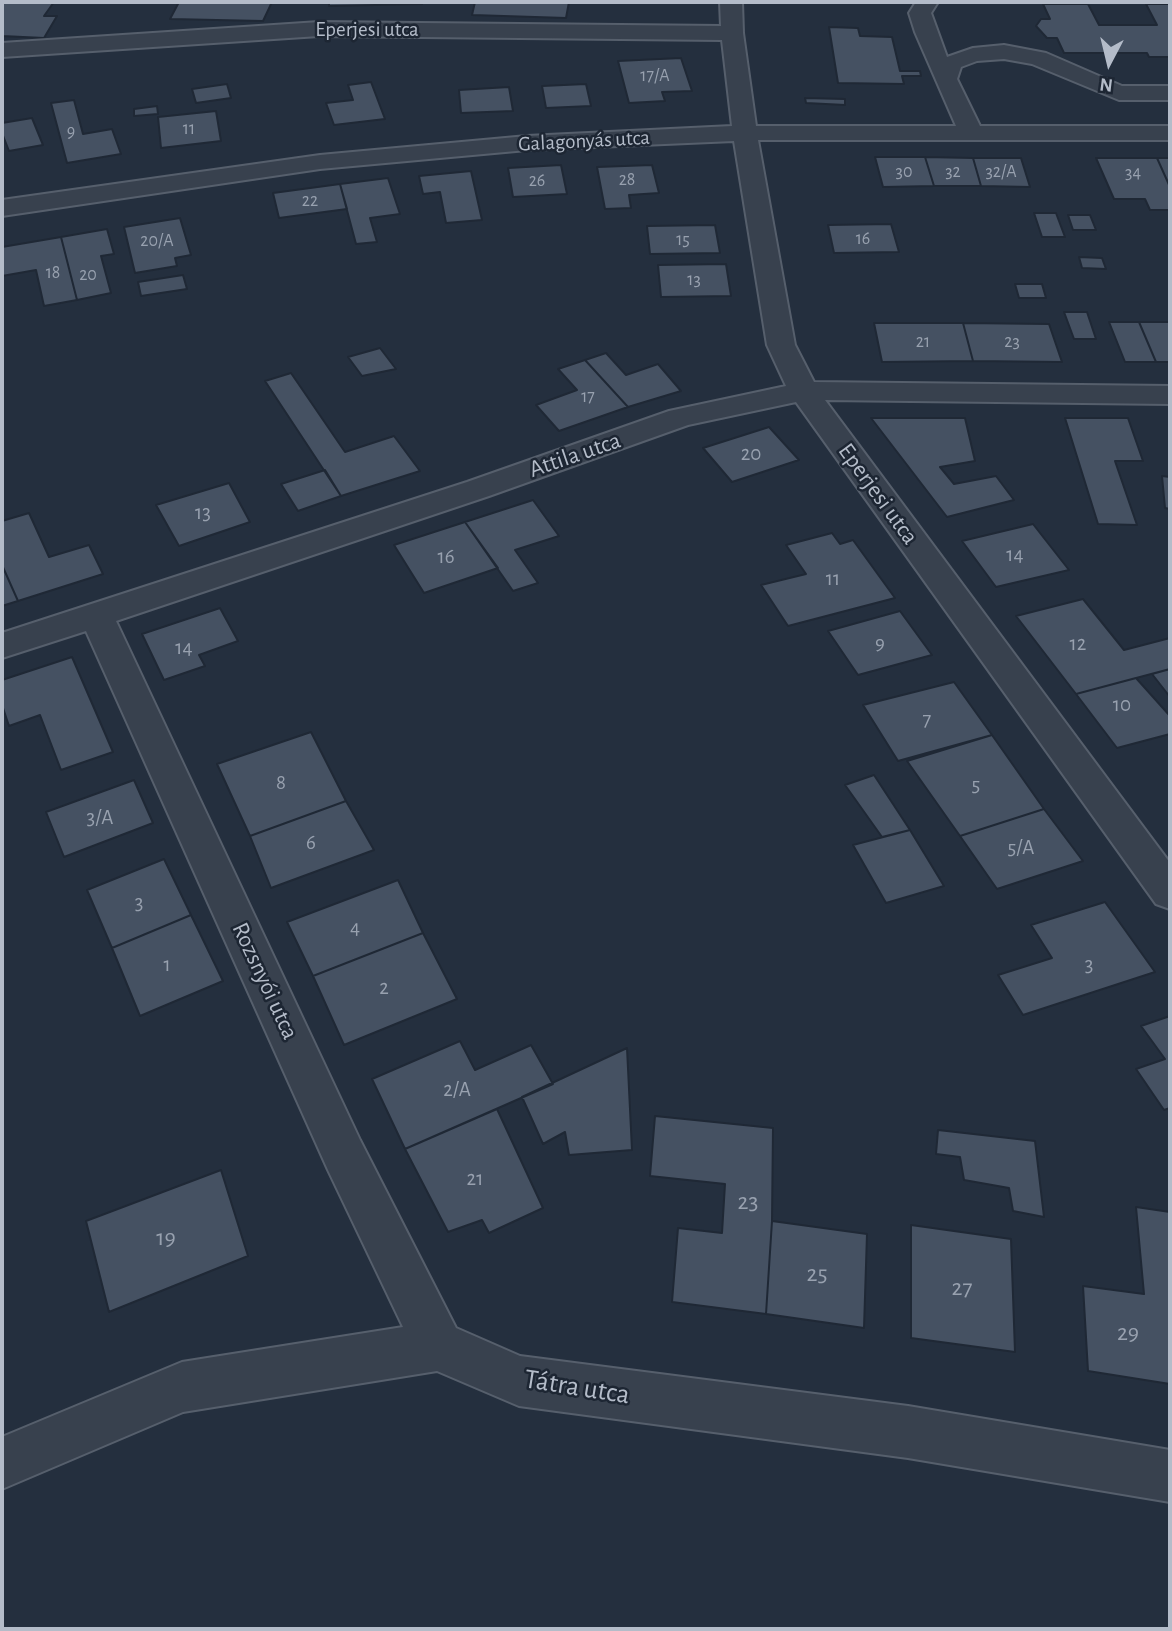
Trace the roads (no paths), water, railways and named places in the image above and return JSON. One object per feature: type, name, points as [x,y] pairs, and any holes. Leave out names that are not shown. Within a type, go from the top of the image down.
[{"type":"street","name":"Eperjesi utca","points":[[731,2],[732,33],[745,133],[781,345],[803,391],[1170,893]]},
{"type":"street","points":[[927,2],[920,13],[944,79],[972,133]]},
{"type":"street","name":"Eperjesi utca","points":[[2,50],[319,29],[657,22],[732,33]]},
{"type":"street","points":[[944,79],[951,63],[973,55],[1004,52],[1038,58],[1119,93],[1170,93]]},
{"type":"street","name":"Galagonyás utca","points":[[2,208],[320,162],[527,144],[745,133],[1170,133]]},
{"type":"street","name":"Attila utca","points":[[2,646],[478,489],[680,418],[803,391],[1170,395]]},
{"type":"street","name":"Rozsnyói utca","points":[[96,615],[344,1155],[438,1346]]},
{"type":"street","points":[[2,1462],[182,1387],[438,1346]]},
{"type":"street","name":"Tátra utca","points":[[438,1346],[519,1381],[908,1432],[1170,1476]]}]
